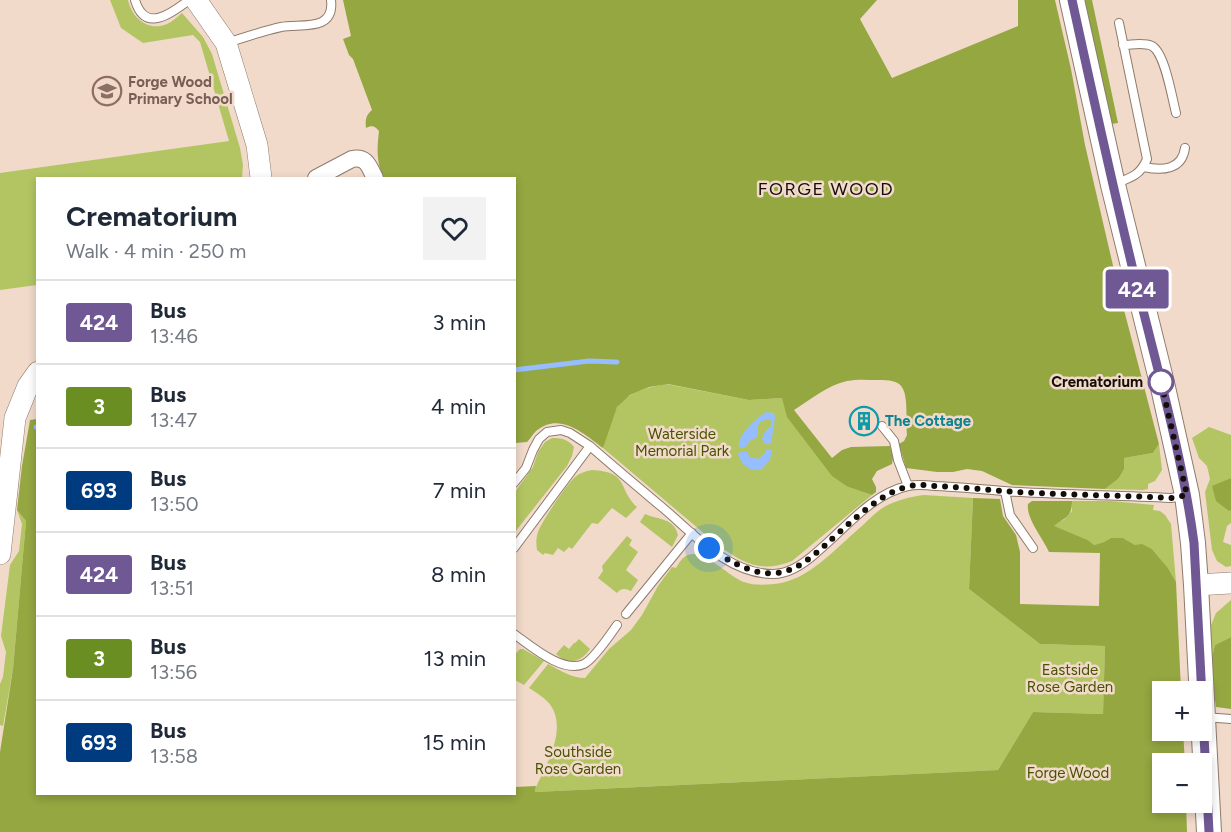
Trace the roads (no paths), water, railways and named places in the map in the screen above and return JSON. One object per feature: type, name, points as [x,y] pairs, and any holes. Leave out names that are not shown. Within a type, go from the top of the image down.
[{"type":"main road","points":[[1071,0],[1187,495],[1194,543],[1201,681]]},
{"type":"main road","points":[[1204,741],[1209,832]]},
{"type":"street","points":[[196,0],[226,43],[257,145],[261,177]]},
{"type":"street","points":[[318,177],[352,159],[359,158],[364,159],[374,177]]},
{"type":"street","points":[[0,554],[15,418],[28,386],[36,375]]},
{"type":"street","points":[[1196,585],[1231,583]]},
{"type":"lane","points":[[135,0],[138,9],[143,14],[155,18],[168,15],[189,0]]},
{"type":"lane","points":[[226,43],[285,26],[317,24],[331,11],[331,0]]},
{"type":"lane","points":[[1113,185],[1138,175],[1147,159],[1119,23]]},
{"type":"lane","points":[[1123,45],[1141,44],[1152,46],[1157,51],[1163,62],[1176,113]]},
{"type":"lane","points":[[1144,167],[1171,168],[1178,164],[1184,155],[1185,148]]},
{"type":"lane","points":[[882,426],[894,441],[898,460],[908,486]]},
{"type":"lane","points":[[516,480],[526,468],[539,439],[547,432],[561,430],[570,433],[590,447],[709,548],[739,566],[762,573],[775,574],[788,572],[816,554],[877,501],[889,493],[908,486],[948,486],[1005,491],[1171,498],[1187,495]]},
{"type":"lane","points":[[516,545],[590,447]]},
{"type":"lane","points":[[1005,491],[1010,515],[1033,548]]},
{"type":"lane","points":[[626,614],[692,533]]},
{"type":"lane","points":[[516,637],[559,664],[576,667],[591,659],[617,626]]},
{"type":"lane","points":[[1212,718],[1231,720]]},
{"type":"water","points":[[766,412],[774,413],[775,418],[771,444],[765,444],[762,439],[771,426],[771,420],[767,419],[760,422],[758,436],[746,447],[739,448],[744,433]]},
{"type":"water","points":[[767,449],[772,450],[770,460],[762,469],[754,470],[747,467],[738,454],[747,452],[750,457],[758,459]]},
{"type":"waterway","points":[[516,370],[589,361],[617,362]]},
{"type":"place","name":"Forge Wood Primary School","points":[[107,91]]},
{"type":"place","name":"Crematorium","points":[[1161,382]]},
{"type":"place","name":"The Cottage","points":[[864,421]]},
{"type":"district","name":"FORGE WOOD","points":[[826,189]]},
{"type":"park label","name":"Waterside Memorial Park","points":[[682,442]]},
{"type":"park label","name":"Eastside Rose Garden","points":[[1070,678]]},
{"type":"park label","name":"Southside Rose Garden","points":[[578,760]]},
{"type":"park label","name":"Forge Wood","points":[[1068,773]]}]
